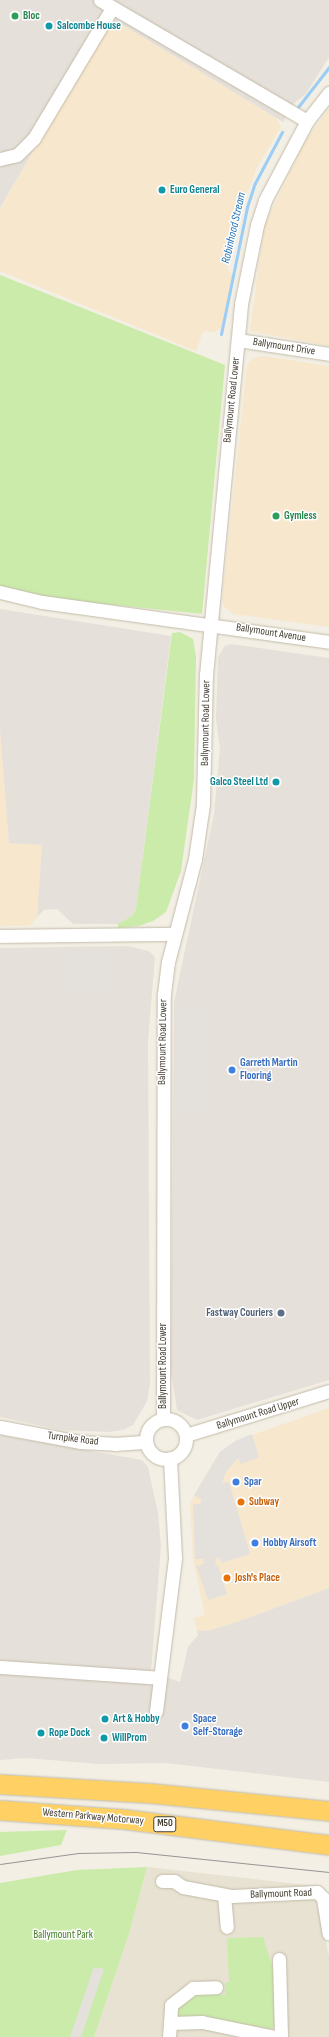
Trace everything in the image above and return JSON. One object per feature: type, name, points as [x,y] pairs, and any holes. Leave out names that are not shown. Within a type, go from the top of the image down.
[{"type":"highway","points":[[0,1784],[150,1793],[329,1811]]},
{"type":"highway","name":"Western Parkway Motorway","points":[[0,1810],[124,1819],[329,1845]]},
{"type":"street","points":[[100,0],[307,121]]},
{"type":"street","points":[[0,159],[17,154],[34,138],[112,8]]},
{"type":"street","name":"Ballymount Road Lower","points":[[163,1419],[164,994],[175,934],[195,859],[204,804],[206,675],[213,624],[216,552],[241,304],[257,225],[276,177],[307,121],[329,93]]},
{"type":"street","name":"Ballymount Drive","points":[[238,340],[329,354]]},
{"type":"street","name":"Ballymount Avenue","points":[[0,592],[42,602],[213,624],[329,642]]},
{"type":"street","points":[[0,936],[175,934]]},
{"type":"street","name":"Ballymount Road Upper","points":[[186,1436],[329,1391]]},
{"type":"street","points":[[163,1419],[179,1423],[186,1436],[183,1450],[170,1458],[157,1457],[148,1448],[146,1442],[148,1429],[157,1420],[163,1419]]},
{"type":"street","name":"Turnpike Road","points":[[0,1427],[80,1442],[115,1444],[146,1442]]},
{"type":"street","points":[[156,1711],[174,1558],[170,1458]]},
{"type":"street","points":[[0,1668],[160,1678]]},
{"type":"street","name":"Ballymount Road","points":[[162,1881],[174,1881],[183,1887],[224,1895],[317,1892],[323,1898],[329,1934]]},
{"type":"street","points":[[224,1895],[226,1927]]},
{"type":"street","points":[[279,1959],[281,2037]]},
{"type":"street","points":[[169,2037],[172,2005],[192,1988],[216,1987]]},
{"type":"street","points":[[170,2023],[202,2022],[275,2037]]},
{"type":"shaded area","points":[[0,0],[329,0],[329,57],[306,94],[293,104],[283,122],[118,22],[105,28],[0,208]]},
{"type":"shaded area","points":[[118,22],[276,118],[281,127],[257,167],[243,204],[227,267],[232,275],[222,327],[214,332],[203,331],[196,351],[0,271],[0,209],[105,28]]},
{"type":"shaded area","points":[[329,109],[329,346],[250,331],[264,226],[305,141]]},
{"type":"shaded area","points":[[264,356],[329,366],[329,627],[233,614],[224,606],[222,599],[247,365],[254,358]]},
{"type":"shaded area","points":[[0,609],[171,636],[136,909],[133,915],[118,924],[73,924],[57,909],[44,910],[37,917],[42,845],[9,843],[0,729]]},
{"type":"shaded area","points":[[231,644],[329,658],[329,1380],[197,1420],[177,1410],[171,1371],[174,1002],[214,814],[220,748],[216,719],[218,657],[225,646]]},
{"type":"shaded area","points":[[0,729],[9,843],[42,845],[37,917],[30,926],[0,926]]},
{"type":"shaded area","points":[[127,946],[149,951],[155,957],[148,1041],[150,1384],[147,1401],[133,1425],[123,1430],[108,1432],[61,1430],[0,1417],[0,948]]},
{"type":"shaded area","points":[[116,950],[116,990],[69,993],[69,952]]},
{"type":"shaded area","points":[[208,1004],[210,1113],[180,1114],[177,1005]]},
{"type":"shaded area","points":[[329,1408],[329,1588],[234,1623],[211,1630],[197,1631],[194,1618],[205,1615],[193,1559],[190,1504],[215,1459],[235,1441]]},
{"type":"shaded area","points":[[252,1434],[259,1457],[241,1464],[238,1458],[226,1472],[222,1483],[229,1482],[250,1554],[221,1563],[219,1557],[216,1559],[215,1566],[218,1565],[227,1594],[208,1600],[196,1566],[204,1564],[203,1559],[195,1559],[193,1504],[200,1504],[202,1500],[194,1495],[220,1452],[235,1441]]},
{"type":"shaded area","points":[[0,1435],[142,1460],[148,1467],[158,1513],[161,1546],[151,1672],[180,1682],[188,1647],[198,1635],[197,1631],[211,1630],[234,1623],[329,1588],[329,1782],[166,1763],[99,1764],[26,1758],[0,1760]]},
{"type":"shaded area","points":[[147,1867],[316,1886],[315,1897],[329,1956],[329,2037],[94,2037],[129,1934]]},
{"type":"shaded area","points":[[94,1967],[104,1969],[81,2037],[70,2037]]},
{"type":"green space","points":[[0,275],[225,365],[202,614],[47,598],[0,590]]},
{"type":"green space","points":[[180,632],[193,639],[196,657],[194,779],[181,871],[166,912],[153,921],[139,926],[118,928],[118,924],[133,915],[136,909],[172,633]]},
{"type":"green space","points":[[67,1830],[61,1845],[0,1856],[0,1832]]},
{"type":"green space","name":"Ballymount Park","points":[[147,1867],[129,1934],[94,2037],[0,2037],[0,1883],[77,1870]]},
{"type":"green space","points":[[263,1937],[275,1975],[275,2026],[270,2029],[200,2016],[175,2017],[176,2006],[193,1992],[225,1995],[225,1983],[229,1982],[227,1938]]},
{"type":"waterway","name":"Robinhood Stream","points":[[298,107],[329,67]]},
{"type":"waterway","name":"Robinhood Stream","points":[[221,334],[247,207],[255,183],[282,132]]},
{"type":"tram line","points":[[0,1864],[78,1853],[136,1852],[329,1872]]},
{"type":"place","name":"Bloc","points":[[15,16]]},
{"type":"place","name":"Salcombe House","points":[[49,26]]},
{"type":"place","name":"Euro General","points":[[162,190]]},
{"type":"place","name":"Gymless","points":[[276,516]]},
{"type":"place","name":"Galco Steel Ltd","points":[[276,782]]},
{"type":"place","name":"Garreth Martin Flooring","points":[[232,1070]]},
{"type":"place","name":"Fastway Couriers","points":[[281,1313]]},
{"type":"place","name":"Spar","points":[[236,1482]]},
{"type":"place","name":"Subway","points":[[241,1502]]},
{"type":"place","name":"Hobby Airsoft","points":[[255,1543]]},
{"type":"place","name":"Josh's Place","points":[[227,1578]]},
{"type":"place","name":"Art & Hobby","points":[[105,1719]]},
{"type":"place","name":"Space Self-Storage","points":[[185,1726]]},
{"type":"place","name":"Rope Dock","points":[[41,1733]]},
{"type":"place","name":"WillProm","points":[[104,1738]]}]
